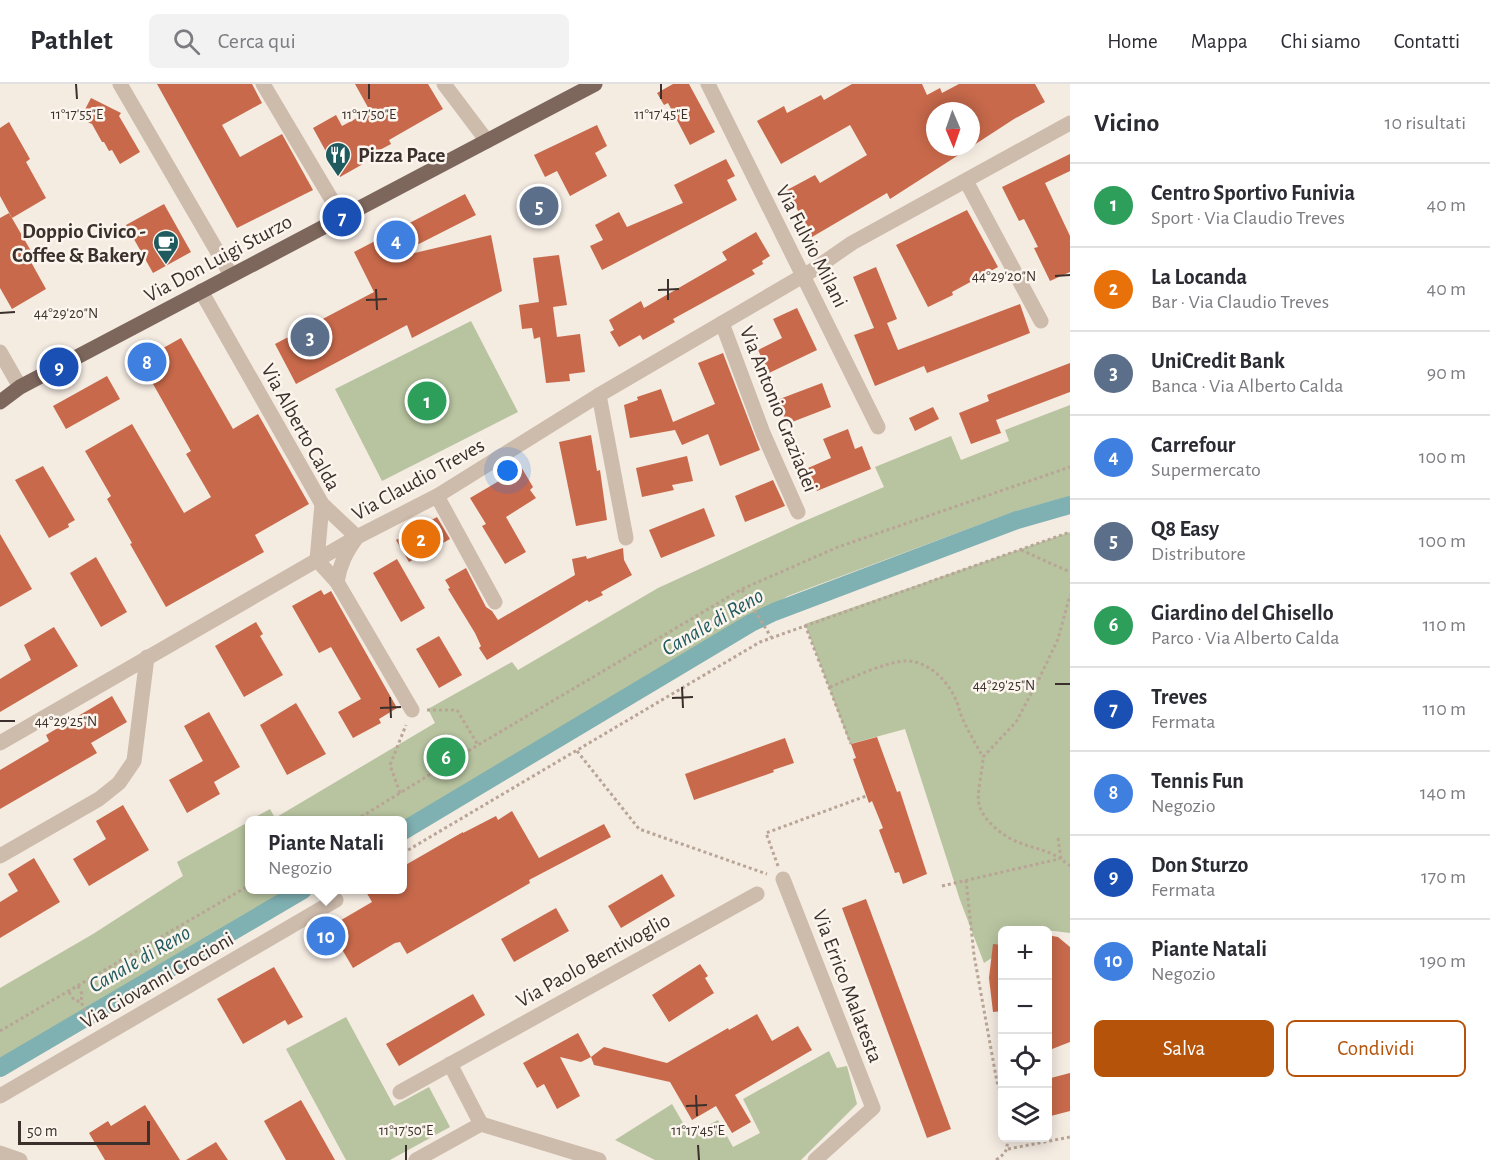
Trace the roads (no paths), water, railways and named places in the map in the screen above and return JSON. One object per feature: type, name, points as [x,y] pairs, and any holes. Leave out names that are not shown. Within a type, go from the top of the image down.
[{"type":"main road","name":"Via Don Luigi Sturzo","points":[[0,402],[20,387],[595,84]]},
{"type":"street","points":[[120,84],[231,275]]},
{"type":"street","points":[[263,84],[342,217]]},
{"type":"street","points":[[444,84],[487,141]]},
{"type":"street","name":"Via Fulvio Milani","points":[[708,84],[878,427]]},
{"type":"street","name":"Via Claudio Treves","points":[[0,743],[357,537],[437,496],[599,395],[804,276],[852,243],[1070,123]]},
{"type":"street","points":[[966,182],[1041,321]]},
{"type":"street","name":"Via Alberto Calda","points":[[201,291],[322,504],[317,560]]},
{"type":"street","name":"Via Antonio Graziadei","points":[[722,323],[764,433],[798,512]]},
{"type":"street","points":[[0,352],[20,387]]},
{"type":"street","points":[[599,395],[626,538]]},
{"type":"street","points":[[437,496],[495,602]]},
{"type":"street","points":[[322,504],[357,537],[345,554],[337,582]]},
{"type":"street","points":[[317,560],[337,582],[412,710]]},
{"type":"street","points":[[0,856],[99,799],[119,783],[135,761],[147,657]]},
{"type":"street","name":"Via Errico Malatesta","points":[[783,879],[873,1108],[815,1160]]},
{"type":"street","name":"Via Paolo Bentivoglio","points":[[400,1092],[757,894]]},
{"type":"street","name":"Via Giovanni Crocioni","points":[[0,1096],[336,900]]},
{"type":"street","points":[[450,1064],[481,1124],[599,1160]]},
{"type":"street","points":[[416,1160],[481,1124]]},
{"type":"street","points":[[0,1153],[20,1160]]},
{"type":"waterway","name":"Canale di Reno","points":[[407,829],[751,623],[774,612],[1017,520],[1070,505]]},
{"type":"waterway","name":"Canale di Reno","points":[[0,1068],[296,894]]},
{"type":"place","name":"Pizza Pace","points":[[338,178]]},
{"type":"place","name":"Q8 Easy","points":[[539,206]]},
{"type":"place","name":"Treves","points":[[342,217]]},
{"type":"place","name":"Carrefour","points":[[396,240]]},
{"type":"place","name":"Doppio Civico - Coffee & Bakery","points":[[166,266]]},
{"type":"place","name":"UniCredit Bank","points":[[310,337]]},
{"type":"place","name":"Tennis Fun","points":[[147,362]]},
{"type":"place","name":"Don Sturzo","points":[[59,367]]},
{"type":"place","name":"Centro Sportivo Funivia","points":[[427,401]]},
{"type":"place","name":"La Locanda","points":[[421,539]]},
{"type":"place","name":"Giardino del Ghisello","points":[[446,757]]},
{"type":"place","name":"Piante Natali","points":[[326,936]]}]
